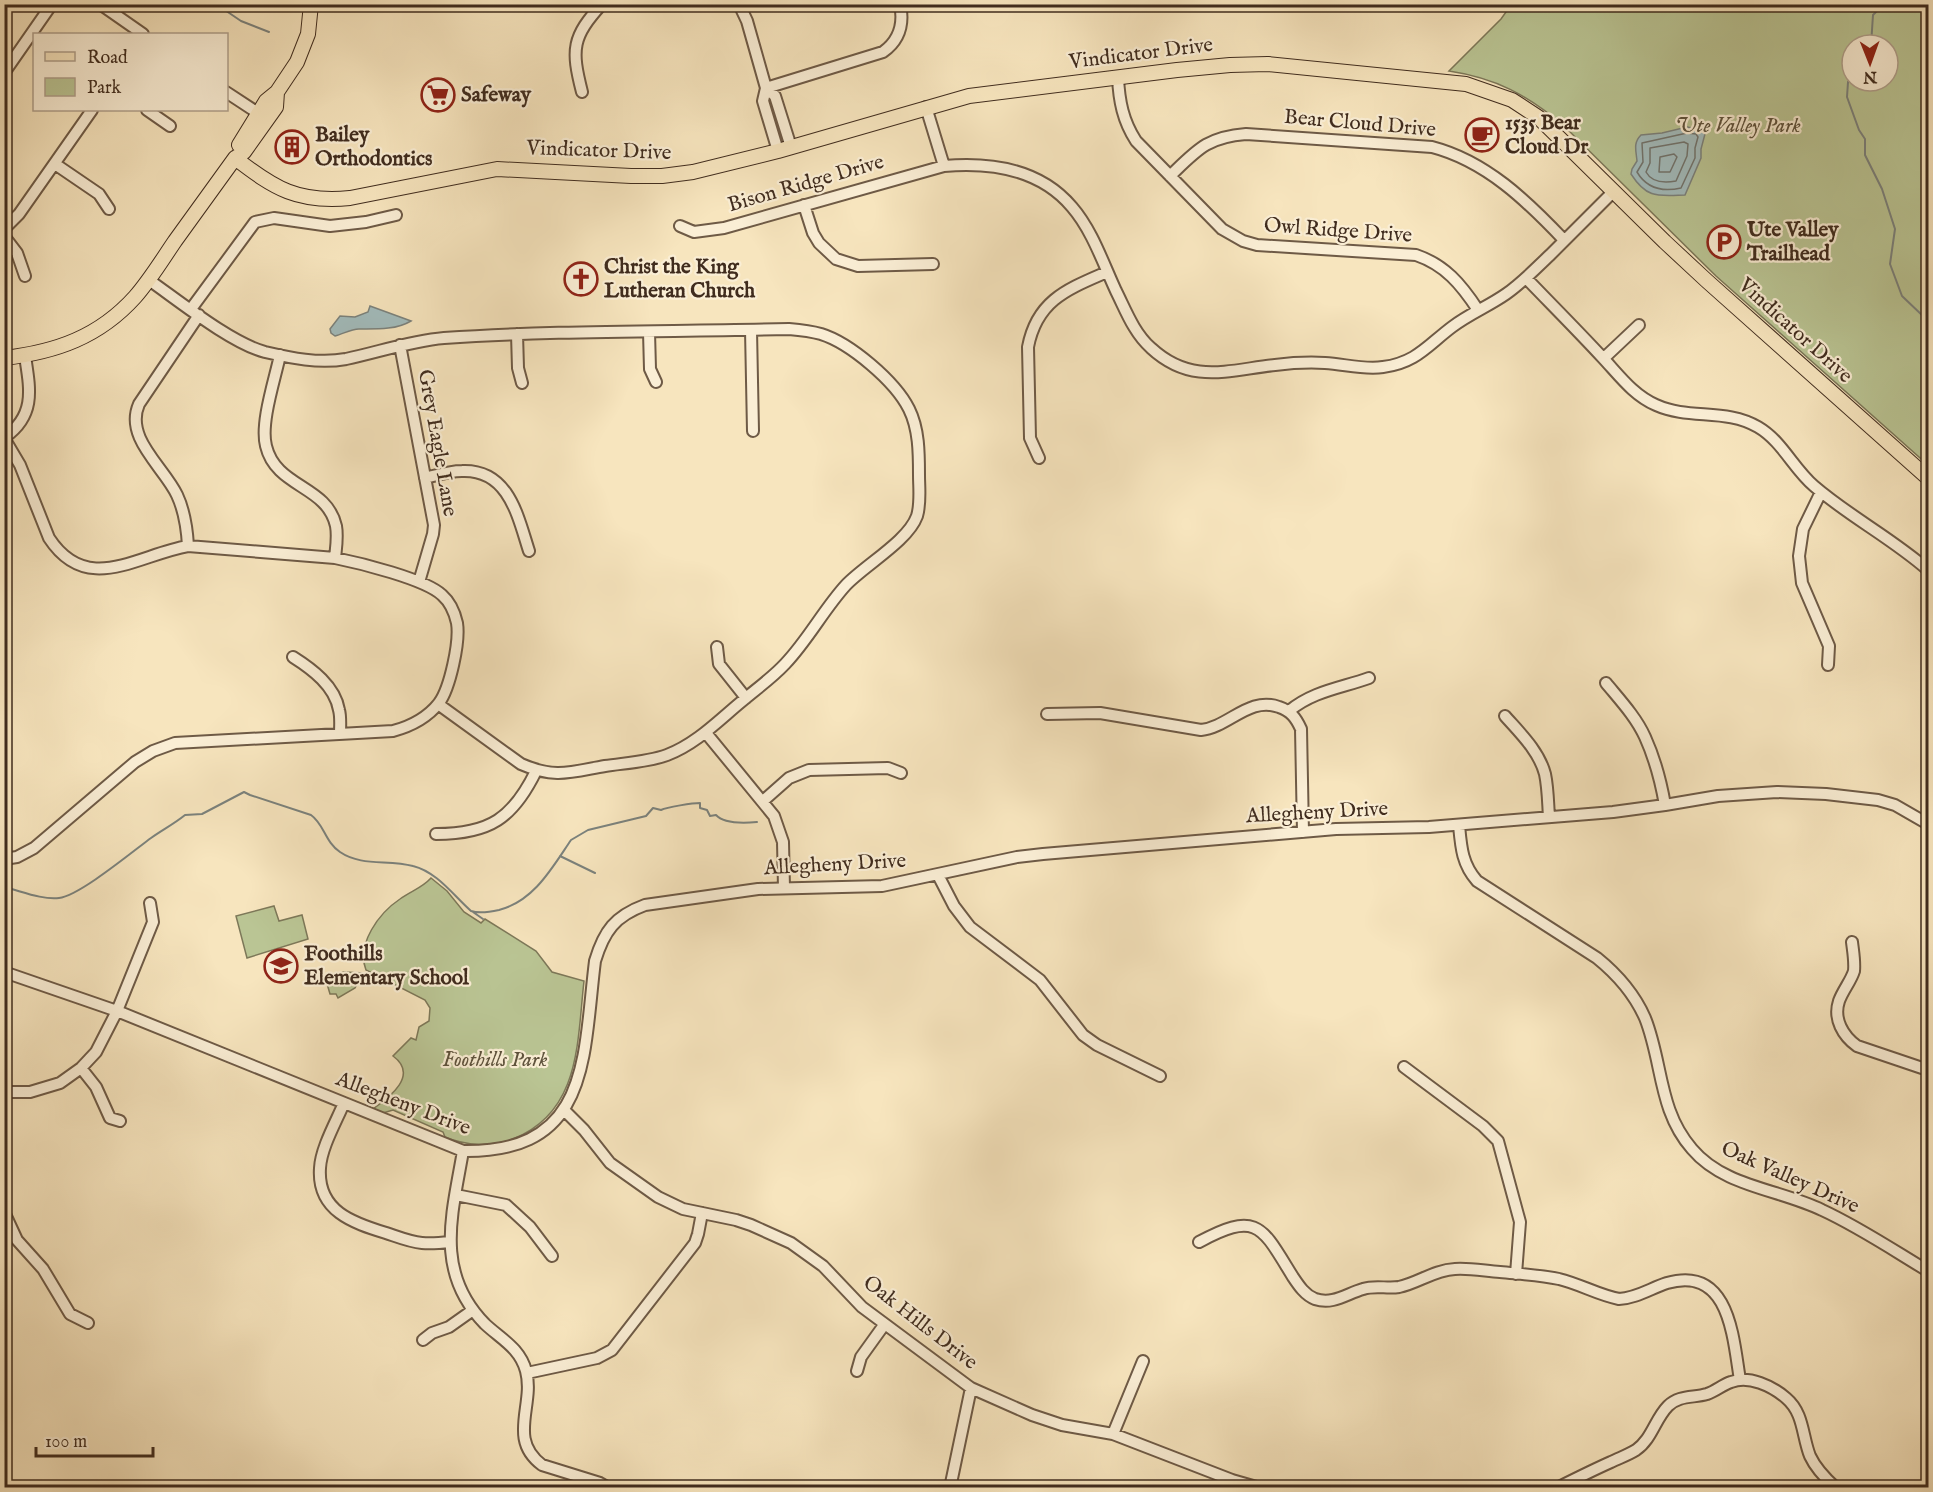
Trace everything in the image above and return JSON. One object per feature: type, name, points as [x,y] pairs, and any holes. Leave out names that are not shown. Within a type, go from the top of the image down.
[{"type":"main road","points":[[235,158],[237,148],[266,101],[277,92],[297,62],[303,49],[311,16],[311,4]]},
{"type":"main road","name":"Vindicator Drive","points":[[235,158],[288,193],[332,200],[497,170],[631,176],[678,174],[712,169],[969,96],[1177,70],[1268,64],[1466,84],[1512,100],[1538,117],[1707,282],[1929,478]]},
{"type":"main road","points":[[4,358],[59,348],[91,333],[122,311],[149,280],[235,158],[244,152],[276,107],[277,92]]},
{"type":"street","points":[[4,73],[52,4]]},
{"type":"street","points":[[582,92],[575,64],[576,43],[585,25],[602,4]]},
{"type":"street","points":[[739,4],[747,21],[766,87],[775,96],[784,149]]},
{"type":"street","points":[[766,87],[883,52],[889,48],[899,34],[902,19],[900,4]]},
{"type":"street","points":[[101,5],[142,33]]},
{"type":"street","name":"Owl Ridge Drive","points":[[1118,77],[1120,104],[1129,130],[1136,141],[1222,229],[1243,241],[1257,245],[1416,255],[1434,262],[1454,277],[1478,310]]},
{"type":"street","points":[[228,93],[258,114]]},
{"type":"street","points":[[926,107],[944,166]]},
{"type":"street","points":[[4,230],[19,214],[91,111]]},
{"type":"street","points":[[148,111],[170,126]]},
{"type":"street","name":"Bear Cloud Drive","points":[[1170,176],[1208,142],[1233,135],[1432,147],[1459,157],[1508,187],[1533,207],[1564,240]]},
{"type":"street","points":[[55,164],[99,194],[109,209]]},
{"type":"street","name":"Bison Ridge Drive","points":[[680,226],[694,232],[747,223],[944,166],[998,167],[1042,182],[1063,198],[1078,215],[1139,336],[1160,357],[1175,365],[1203,373],[1227,373],[1290,363],[1323,363],[1372,368],[1394,365],[1419,355],[1452,327],[1505,295],[1526,278],[1614,191]]},
{"type":"street","points":[[804,205],[813,233],[819,243],[836,259],[858,266],[933,264]]},
{"type":"street","points":[[188,546],[186,522],[181,503],[137,432],[135,422],[136,412],[144,396],[195,312],[255,222],[274,218],[330,226],[366,222],[396,215]]},
{"type":"street","points":[[4,236],[17,252],[26,276]]},
{"type":"street","points":[[1038,458],[1030,438],[1029,347],[1035,325],[1041,312],[1060,294],[1107,272]]},
{"type":"street","points":[[1526,278],[1634,392],[1658,406],[1684,413],[1731,416],[1760,428],[1780,446],[1796,469],[1821,492],[1929,570]]},
{"type":"street","points":[[149,280],[226,333],[255,349],[302,359],[345,359],[427,340],[517,334],[789,329],[823,334],[852,351],[880,371],[892,383],[909,409],[919,449],[917,516],[905,533],[845,586],[785,664],[705,733],[679,750],[658,757],[553,774],[536,771],[521,764],[438,704]]},
{"type":"street","points":[[1604,358],[1639,325]]},
{"type":"street","points":[[751,330],[753,431]]},
{"type":"street","points":[[649,332],[650,369],[656,382]]},
{"type":"street","points":[[517,334],[518,368],[522,383]]},
{"type":"street","name":"Grey Eagle Lane","points":[[400,345],[434,525],[418,582]]},
{"type":"street","points":[[280,355],[266,420],[265,445],[269,456],[283,475],[311,492],[331,513],[337,534],[335,558]]},
{"type":"street","points":[[4,859],[17,857],[34,848],[135,762],[164,747],[186,741],[393,731],[422,720],[444,695],[451,675],[457,632],[457,622],[453,612],[444,596],[434,589],[418,582],[335,558],[188,546],[171,549],[111,569],[86,567],[75,562],[55,548],[49,538],[20,465],[5,438],[20,425],[28,407],[29,387],[25,356]]},
{"type":"street","points":[[424,478],[463,471],[483,474],[492,479],[508,494],[513,503],[529,551]]},
{"type":"street","points":[[1821,492],[1803,529],[1799,556],[1802,583],[1829,646],[1828,665]]},
{"type":"street","points":[[717,647],[719,664],[746,698]]},
{"type":"street","points":[[293,657],[307,665],[330,688],[339,711],[340,734]]},
{"type":"street","points":[[1289,711],[1317,693],[1369,678]]},
{"type":"street","points":[[1606,683],[1632,715],[1645,737],[1662,784],[1665,806]]},
{"type":"street","points":[[1047,714],[1100,713],[1201,730],[1215,727],[1262,704],[1271,704],[1289,711],[1298,722],[1302,739],[1303,832]]},
{"type":"street","points":[[1505,716],[1533,750],[1540,763],[1546,780],[1549,817]]},
{"type":"street","points":[[705,733],[774,816],[781,831],[785,856],[784,888]]},
{"type":"street","points":[[763,801],[797,773],[888,768],[901,773]]},
{"type":"street","points":[[436,834],[465,833],[502,818],[519,801],[536,771]]},
{"type":"street","name":"Allegheny Drive","points":[[4,972],[117,1011],[463,1151],[498,1150],[524,1143],[535,1137],[550,1126],[564,1110],[576,1087],[583,1059],[595,961],[604,935],[626,914],[645,904],[758,889],[882,886],[1017,857],[1043,854],[1303,832],[1369,828],[1429,828],[1665,806],[1748,793],[1826,794],[1878,800],[1895,805],[1929,824]]},
{"type":"street","name":"Oak Valley Drive","points":[[1459,825],[1462,856],[1477,881],[1597,958],[1613,971],[1630,992],[1645,1019],[1669,1113],[1676,1128],[1693,1151],[1720,1173],[1804,1202],[1830,1214],[1929,1271]]},
{"type":"street","points":[[938,875],[954,906],[970,927],[1040,980],[1083,1035],[1097,1045],[1160,1076]]},
{"type":"street","points":[[4,1092],[30,1092],[60,1083],[81,1068],[96,1052],[117,1011],[153,922],[150,903]]},
{"type":"street","points":[[1852,942],[1854,971],[1839,1002],[1838,1012],[1842,1031],[1857,1047],[1929,1070]]},
{"type":"street","points":[[1404,1067],[1484,1126],[1497,1141],[1520,1222],[1516,1274]]},
{"type":"street","points":[[81,1068],[96,1087],[110,1118],[120,1121]]},
{"type":"street","points":[[344,1103],[320,1167],[321,1180],[328,1201],[338,1212],[360,1225],[415,1242],[450,1242]]},
{"type":"street","name":"Oak Hills Drive","points":[[564,1110],[617,1169],[670,1204],[740,1221],[791,1243],[823,1266],[854,1300],[971,1388],[1049,1421],[1113,1434],[1231,1484],[1260,1488]]},
{"type":"street","points":[[463,1151],[451,1220],[451,1258],[458,1285],[473,1310],[513,1347],[524,1363],[528,1385],[524,1439],[529,1453],[542,1465],[600,1483],[609,1488]]},
{"type":"street","points":[[456,1195],[506,1205],[530,1227],[552,1256]]},
{"type":"street","points":[[4,1212],[17,1240],[43,1269],[70,1314],[88,1323]]},
{"type":"street","points":[[527,1373],[597,1358],[612,1350],[695,1243],[702,1213]]},
{"type":"street","points":[[1199,1242],[1227,1227],[1238,1225],[1259,1229],[1267,1235],[1305,1293],[1323,1300],[1333,1300],[1371,1287],[1398,1287],[1428,1275],[1454,1269],[1560,1280],[1619,1299],[1629,1299],[1676,1281],[1697,1282],[1716,1293],[1722,1302],[1727,1315],[1740,1380]]},
{"type":"street","points":[[423,1340],[473,1310]]},
{"type":"street","points":[[857,1371],[861,1357],[884,1324]]},
{"type":"street","points":[[1113,1434],[1143,1361]]},
{"type":"street","points":[[1557,1488],[1636,1450],[1674,1401],[1709,1393],[1740,1380],[1759,1382],[1773,1389],[1792,1404],[1802,1422],[1810,1456],[1820,1472],[1836,1488]]},
{"type":"street","points":[[950,1488],[971,1388]]},
{"type":"green space","name":"Ute Valley Park","points":[[1511,5],[1928,5],[1928,465],[1716,276],[1563,125],[1537,105],[1510,89],[1482,78],[1449,71],[1501,19]]},
{"type":"green space","name":"Foothills Park","points":[[431,878],[447,891],[464,912],[481,923],[485,919],[536,951],[552,972],[584,981],[576,1051],[564,1093],[552,1112],[535,1127],[505,1142],[479,1144],[462,1142],[445,1137],[443,1132],[393,1110],[383,1113],[373,1109],[394,1092],[403,1078],[400,1063],[393,1056],[411,1038],[416,1040],[419,1027],[429,1021],[430,1008],[425,1000],[366,970],[364,950],[371,930],[384,912]]},
{"type":"green space","points":[[274,906],[279,921],[302,915],[308,939],[247,958],[236,916]]},
{"type":"green space","points":[[344,972],[363,973],[355,988],[338,998],[336,994],[330,994],[325,977]]},
{"type":"water","points":[[1687,127],[1702,130],[1705,134],[1701,158],[1685,195],[1660,195],[1642,188],[1631,174],[1637,161],[1638,138],[1641,135]]},
{"type":"water","points":[[370,306],[411,321],[379,329],[356,329],[335,336],[331,333],[330,329],[340,316],[355,317],[368,312]]},
{"type":"waterway","points":[[216,4],[241,21],[269,32]]},
{"type":"waterway","points":[[1872,33],[1873,15],[1884,4]]},
{"type":"waterway","points":[[1847,93],[1859,130],[1865,139],[1865,155],[1882,189],[1895,229],[1890,264],[1902,296],[1924,317]]},
{"type":"waterway","points":[[4,887],[46,898],[68,895],[92,882],[185,815],[202,814],[244,792],[311,815],[335,848],[348,857],[357,860],[404,864],[430,873],[471,911],[478,912],[499,910],[522,899],[541,882],[571,840],[588,830],[646,816],[653,808],[661,810],[700,803],[700,808],[707,810],[710,816],[716,815],[724,820],[735,822],[757,822]]},
{"type":"waterway","points":[[560,856],[595,873]]},
{"type":"waterway","points":[[473,912],[483,919]]},
{"type":"place","name":"Safeway","points":[[438,95]]},
{"type":"place","name":"1535 Bear Cloud Dr","points":[[1482,135]]},
{"type":"place","name":"Bailey Orthodontics","points":[[292,147]]},
{"type":"place","name":"Ute Valley Trailhead","points":[[1724,242]]},
{"type":"place","name":"Christ the King Lutheran Church","points":[[581,279]]},
{"type":"place","name":"Foothills Elementary School","points":[[281,966]]}]
